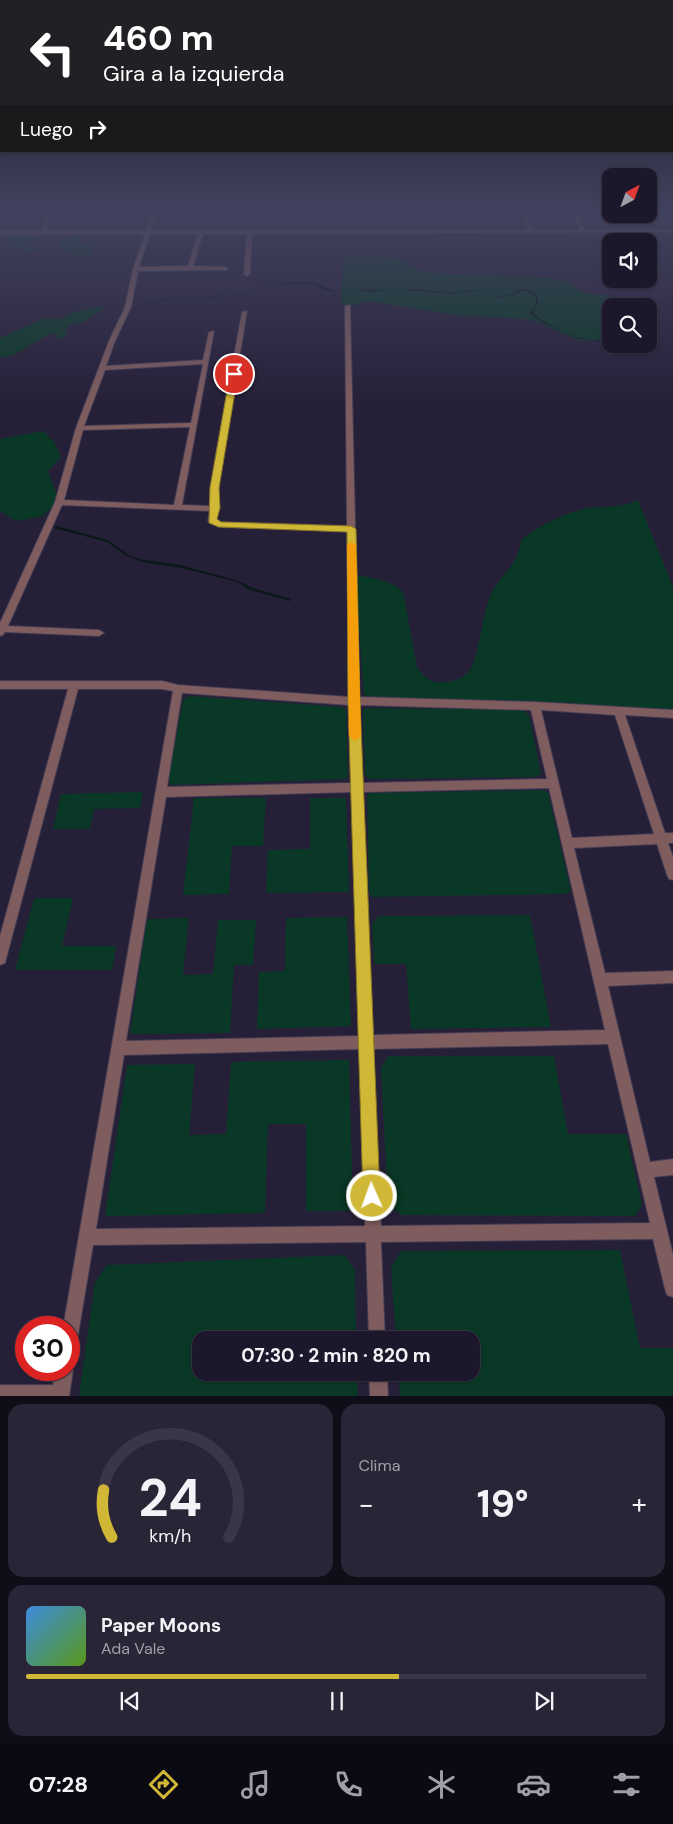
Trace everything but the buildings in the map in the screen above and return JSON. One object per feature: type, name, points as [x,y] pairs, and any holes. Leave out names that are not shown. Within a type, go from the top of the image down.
[{"type":"street","points":[[99,633],[1,631],[59,502],[80,428],[128,305],[134,277]]},
{"type":"street","points":[[348,306],[354,701],[377,1331]]},
{"type":"street","points":[[245,312],[214,488],[215,508],[212,520],[219,524],[351,529]]},
{"type":"street","points":[[178,506],[212,332]]},
{"type":"street","points":[[102,368],[206,362]]},
{"type":"street","points":[[80,428],[193,425]]},
{"type":"street","points":[[59,502],[215,508]]},
{"type":"street","points":[[0,685],[162,685],[178,689],[354,701],[535,706],[673,714]]},
{"type":"street","points":[[0,960],[74,685]]},
{"type":"street","points":[[73,1316],[178,689]]},
{"type":"street","points":[[535,706],[673,1289]]},
{"type":"street","points":[[619,712],[673,876]]},
{"type":"street","points":[[160,792],[553,783]]},
{"type":"street","points":[[568,843],[673,838]]},
{"type":"street","points":[[600,980],[673,977]]},
{"type":"street","points":[[118,1048],[614,1037]]},
{"type":"street","points":[[645,1170],[673,1167]]},
{"type":"street","points":[[86,1238],[659,1230]]},
{"type":"street","points":[[0,1394],[60,1395],[62,1381]]},
{"type":"street","points":[[378,1381],[379,1396]]},
{"type":"green space","points":[[342,277],[549,278],[569,282],[578,290],[589,294],[620,298],[602,298],[602,340],[580,341],[538,322],[525,319],[456,315],[369,301],[349,307],[341,302]]},
{"type":"green space","points":[[100,307],[104,309],[87,320],[68,324],[66,336],[56,340],[59,335],[51,333],[14,355],[0,358],[0,338],[44,318],[60,319],[75,312]]},
{"type":"green space","points":[[43,431],[55,443],[61,457],[48,471],[59,501],[43,516],[16,521],[0,511],[0,439]]},
{"type":"green space","points":[[638,500],[673,587],[673,710],[368,698],[364,694],[355,575],[387,582],[403,592],[417,667],[432,681],[453,681],[463,677],[474,663],[490,597],[516,558],[521,540],[562,516],[588,508],[620,506]]},
{"type":"green space","points":[[189,696],[342,707],[346,710],[348,777],[344,779],[172,785],[168,781],[183,700]]},
{"type":"green space","points":[[367,708],[523,710],[529,715],[541,774],[536,777],[369,779],[365,775],[363,710]]},
{"type":"green space","points":[[543,790],[548,793],[571,891],[566,894],[372,897],[369,893],[367,796],[370,793]]},
{"type":"green space","points":[[143,792],[140,808],[94,809],[90,829],[53,829],[61,794]]},
{"type":"green space","points":[[194,798],[266,798],[263,846],[232,846],[229,894],[183,895]]},
{"type":"green space","points":[[310,798],[346,798],[349,892],[266,893],[268,850],[310,849]]},
{"type":"green space","points":[[34,898],[73,898],[62,946],[116,946],[112,970],[15,970]]},
{"type":"green space","points":[[530,915],[551,1027],[411,1029],[406,964],[374,964],[372,923],[379,916]]},
{"type":"green space","points":[[347,917],[351,1026],[257,1029],[259,972],[285,971],[286,918]]},
{"type":"green space","points":[[189,918],[183,975],[213,974],[218,920],[256,920],[253,965],[234,965],[230,1033],[130,1034],[147,919]]},
{"type":"green space","points":[[388,1056],[554,1056],[568,1134],[626,1134],[642,1205],[635,1216],[402,1215],[388,1205],[381,1068]]},
{"type":"green space","points":[[349,1060],[353,1211],[306,1211],[306,1124],[268,1124],[265,1213],[105,1216],[127,1065],[195,1064],[189,1135],[226,1134],[231,1062]]},
{"type":"green space","points":[[620,1250],[640,1348],[673,1348],[673,1396],[400,1396],[399,1381],[480,1381],[480,1331],[395,1331],[391,1267],[401,1251]]},
{"type":"green space","points":[[345,1255],[355,1270],[356,1331],[192,1331],[192,1381],[357,1381],[358,1396],[79,1396],[95,1282],[107,1265]]},
{"type":"shaded area","points":[[312,282],[333,290],[341,290],[329,291],[311,284],[265,286]]},
{"type":"shaded area","points":[[391,289],[369,292],[355,290]]},
{"type":"shaded area","points":[[396,289],[457,293],[469,290],[482,290],[455,294]]},
{"type":"shaded area","points":[[522,289],[519,293],[499,298],[490,292],[500,297]]},
{"type":"shaded area","points":[[522,289],[527,289],[537,295],[538,303],[533,311],[541,319],[584,339],[602,342],[580,339],[541,322],[530,313],[536,303],[536,296]]},
{"type":"shaded area","points":[[229,293],[215,298],[174,298],[133,306],[169,298],[213,297]]},
{"type":"shaded area","points":[[56,526],[108,540],[130,556],[180,565],[239,581],[253,588],[291,599],[290,601],[247,589],[238,582],[181,568],[142,562],[127,556],[107,542],[54,528]]},
{"type":"slow traffic","points":[[351,545],[355,736]]},
{"type":"route","points":[[234,374],[214,488],[215,508],[212,520],[219,524],[351,529],[354,701],[372,1196]]}]
